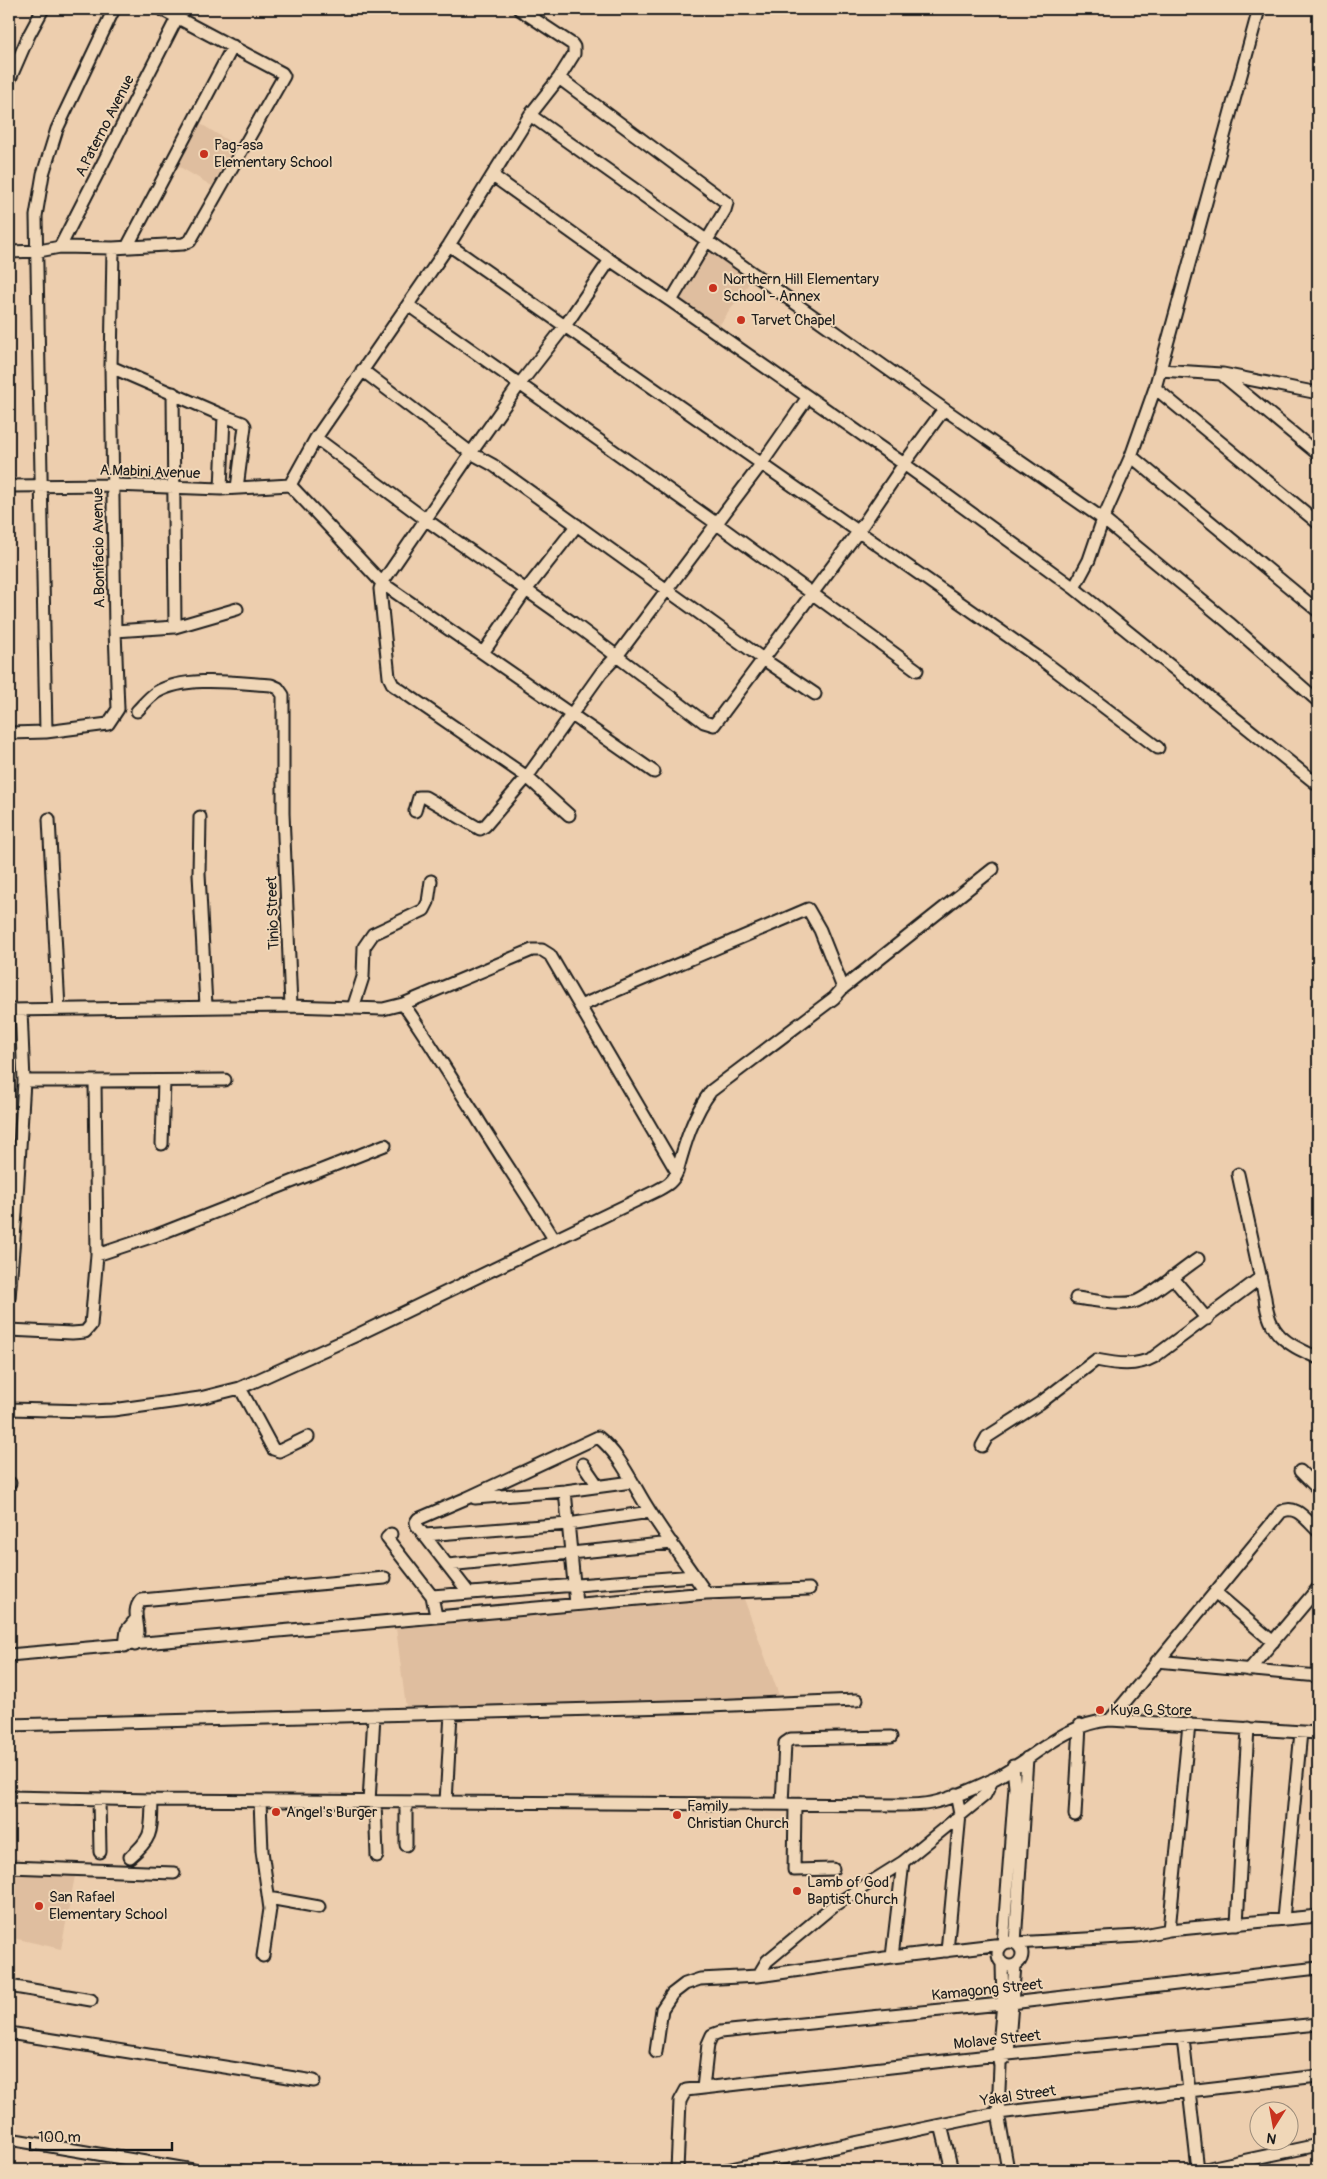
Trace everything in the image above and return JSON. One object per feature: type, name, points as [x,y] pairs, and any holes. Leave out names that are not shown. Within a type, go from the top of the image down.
[{"type":"street","points":[[9,81],[43,9]]},
{"type":"street","points":[[9,733],[46,732],[39,251],[36,216],[43,174],[57,129],[114,9]]},
{"type":"street","points":[[9,252],[39,251],[60,247],[113,248],[183,244],[190,241],[284,76],[282,73],[233,46],[161,9]]},
{"type":"street","points":[[519,9],[574,47],[574,54],[559,78],[530,115],[449,245],[316,438],[290,485],[382,583],[654,772]]},
{"type":"street","points":[[1074,588],[1089,560],[1103,519],[1131,456],[1160,370],[1258,9]]},
{"type":"street","name":"A.Paterno Avenue","points":[[60,247],[176,18]]},
{"type":"street","points":[[127,247],[233,46]]},
{"type":"street","points":[[559,78],[727,203],[708,240],[671,301]]},
{"type":"street","points":[[530,115],[944,409],[1103,519],[1229,623],[1318,700]]},
{"type":"street","points":[[493,176],[610,260],[904,464],[1074,588],[1318,785]]},
{"type":"street","points":[[449,245],[1042,660],[1158,748]]},
{"type":"street","name":"A.Bonifacio Avenue","points":[[46,732],[108,724],[118,709],[111,367],[113,248]]},
{"type":"street","points":[[570,815],[527,777],[393,685],[390,677],[380,589],[382,583],[471,453],[565,326],[610,260]]},
{"type":"street","points":[[408,305],[717,524],[917,670]]},
{"type":"street","points":[[111,367],[224,416],[240,420],[244,426],[237,488]]},
{"type":"street","points":[[362,370],[471,453],[493,465],[814,694]]},
{"type":"street","points":[[1160,370],[1221,374],[1318,393]]},
{"type":"street","points":[[1221,374],[1318,454]]},
{"type":"street","points":[[1154,388],[1318,523]]},
{"type":"street","points":[[173,393],[175,627]]},
{"type":"street","points":[[415,810],[419,797],[425,797],[478,828],[482,828],[527,777],[601,673],[618,656],[717,524],[808,397]]},
{"type":"street","points":[[316,438],[618,656],[707,724],[714,725],[858,532],[944,409]]},
{"type":"street","points":[[221,489],[224,416]]},
{"type":"street","points":[[1131,456],[1318,611]]},
{"type":"street","name":"A.Mabini Avenue","points":[[9,486],[41,484],[114,485],[221,489],[290,485]]},
{"type":"street","points":[[483,653],[526,590],[576,525]]},
{"type":"street","points":[[115,631],[175,627],[237,609]]},
{"type":"street","name":"Tinio Street","points":[[137,711],[155,693],[168,687],[185,683],[271,685],[278,688],[282,695],[284,813],[292,1006]]},
{"type":"street","points":[[200,817],[199,874],[206,1006]]},
{"type":"street","points":[[49,819],[59,1009]]},
{"type":"street","points":[[9,1409],[113,1410],[200,1398],[240,1388],[357,1335],[668,1185],[677,1172],[687,1136],[703,1102],[712,1092],[743,1065],[834,998],[843,988],[993,870]]},
{"type":"street","points":[[353,1008],[363,977],[364,947],[373,934],[424,910],[428,902],[431,881]]},
{"type":"street","points":[[580,1006],[808,909],[820,930],[843,988]]},
{"type":"street","points":[[9,1010],[206,1006],[383,1009],[403,1004],[532,950],[542,950],[550,955],[677,1172]]},
{"type":"street","points":[[403,1004],[434,1047],[554,1239]]},
{"type":"street","points":[[9,1298],[13,1213],[24,1081],[21,1010]]},
{"type":"street","points":[[24,1081],[225,1080]]},
{"type":"street","points":[[162,1144],[164,1081]]},
{"type":"street","points":[[9,1330],[72,1333],[85,1332],[92,1325],[97,1255],[95,1082]]},
{"type":"street","points":[[97,1255],[156,1235],[385,1145]]},
{"type":"street","points":[[1238,1174],[1267,1316],[1276,1332],[1289,1344],[1318,1358]]},
{"type":"street","points":[[1076,1298],[1119,1303],[1134,1302],[1144,1298],[1198,1260]]},
{"type":"street","points":[[1172,1277],[1207,1319]]},
{"type":"street","points":[[982,1446],[986,1437],[1040,1403],[1096,1360],[1111,1363],[1141,1364],[1154,1357],[1207,1319],[1260,1278]]},
{"type":"street","points":[[240,1388],[273,1449],[278,1451],[308,1437]]},
{"type":"street","points":[[469,1593],[417,1526],[416,1522],[418,1519],[598,1437],[605,1443],[706,1593]]},
{"type":"street","points":[[583,1464],[598,1486]]},
{"type":"street","points":[[1300,1471],[1318,1489]]},
{"type":"street","points":[[467,1498],[565,1491],[632,1482]]},
{"type":"street","points":[[565,1491],[576,1604]]},
{"type":"street","points":[[1110,1720],[1281,1512],[1287,1508],[1294,1509],[1316,1525]]},
{"type":"street","points":[[425,1535],[568,1524],[650,1512]]},
{"type":"street","points":[[391,1534],[387,1538],[432,1596],[436,1616]]},
{"type":"street","points":[[448,1565],[672,1544]]},
{"type":"street","points":[[432,1596],[694,1576]]},
{"type":"street","points":[[130,1645],[128,1630],[136,1620],[137,1605],[141,1600],[385,1578]]},
{"type":"street","points":[[9,1655],[706,1593],[809,1588]]},
{"type":"street","points":[[1249,1670],[1318,1588]]},
{"type":"street","points":[[1215,1592],[1272,1642]]},
{"type":"street","points":[[1157,1661],[1318,1676]]},
{"type":"street","points":[[9,1725],[709,1706],[857,1700]]},
{"type":"street","points":[[446,1802],[451,1712]]},
{"type":"street","points":[[374,1715],[372,1802],[377,1856]]},
{"type":"street","points":[[9,1797],[260,1801],[900,1805],[931,1803],[993,1779],[1058,1736],[1080,1725],[1110,1720],[1318,1733]]},
{"type":"street","points":[[1169,1930],[1188,1724]]},
{"type":"street","points":[[1075,1815],[1080,1725]]},
{"type":"street","points":[[1237,1924],[1248,1728]]},
{"type":"street","points":[[1283,1919],[1300,1732]]},
{"type":"street","points":[[782,1804],[785,1743],[787,1740],[891,1737]]},
{"type":"street","points":[[1007,2003],[1002,1964],[997,1954],[1009,1944],[1027,1758]]},
{"type":"street","points":[[1009,1944],[1013,1766]]},
{"type":"street","points":[[758,1976],[767,1961],[833,1906],[902,1862],[985,1795],[993,1779]]},
{"type":"street","points":[[947,1951],[960,1814],[956,1794]]},
{"type":"street","points":[[99,1799],[100,1852]]},
{"type":"street","points":[[130,1857],[146,1843],[149,1836],[152,1800]]},
{"type":"street","points":[[260,1801],[262,1851],[270,1909],[263,1956]]},
{"type":"street","points":[[406,1802],[406,1846]]},
{"type":"street","points":[[795,1805],[794,1870],[833,1869]]},
{"type":"street","points":[[892,1957],[902,1862]]},
{"type":"street","points":[[9,1867],[174,1873]]},
{"type":"street","points":[[269,1898],[319,1907]]},
{"type":"street","points":[[656,2052],[662,2010],[672,1994],[685,1984],[700,1979],[758,1976],[892,1957],[1009,1944],[1138,1936],[1169,1930],[1318,1916]]},
{"type":"street","points":[[1008,2170],[998,2112],[1007,2003],[1015,1965],[1020,1960],[1022,1952],[1009,1944]]},
{"type":"street","points":[[1002,1964],[1015,1965]]},
{"type":"street","name":"Kamagong Street","points":[[702,2088],[708,2044],[712,2035],[720,2032],[1007,2003],[1318,1968]]},
{"type":"street","points":[[9,1986],[91,2000]]},
{"type":"street","name":"Molave Street","points":[[677,2170],[680,2101],[686,2090],[1318,2024]]},
{"type":"street","points":[[9,2033],[314,2082]]},
{"type":"street","points":[[1183,2038],[1199,2170],[1318,2145]]},
{"type":"street","name":"Yakal Street","points":[[726,2170],[998,2112],[1318,2076]]},
{"type":"street","points":[[941,2125],[952,2170]]},
{"type":"street","points":[[9,2139],[193,2170]]},
{"type":"shaded area","name":"Pag-asa Elementary School","points":[[196,121],[235,145],[212,186],[173,163]]},
{"type":"shaded area","name":"Northern Hill Elementary School - Annex","points":[[709,248],[752,279],[718,327],[674,297]]},
{"type":"shaded area","points":[[743,1596],[780,1698],[406,1708],[396,1628]]},
{"type":"shaded area","name":"San Rafael Elementary School","points":[[9,1865],[75,1876],[61,1949],[9,1937]]},
{"type":"place","name":"Pag-asa Elementary School","points":[[204,154]]},
{"type":"place","name":"Northern Hill Elementary School - Annex","points":[[713,288]]},
{"type":"place","name":"Tarvet Chapel","points":[[741,320]]},
{"type":"place","name":"Kuya G Store","points":[[1100,1710]]},
{"type":"place","name":"Angel's Burger","points":[[276,1812]]},
{"type":"place","name":"Family Christian Church","points":[[677,1815]]},
{"type":"place","name":"Lamb of God Baptist Church","points":[[797,1891]]},
{"type":"place","name":"San Rafael Elementary School","points":[[39,1906]]}]
